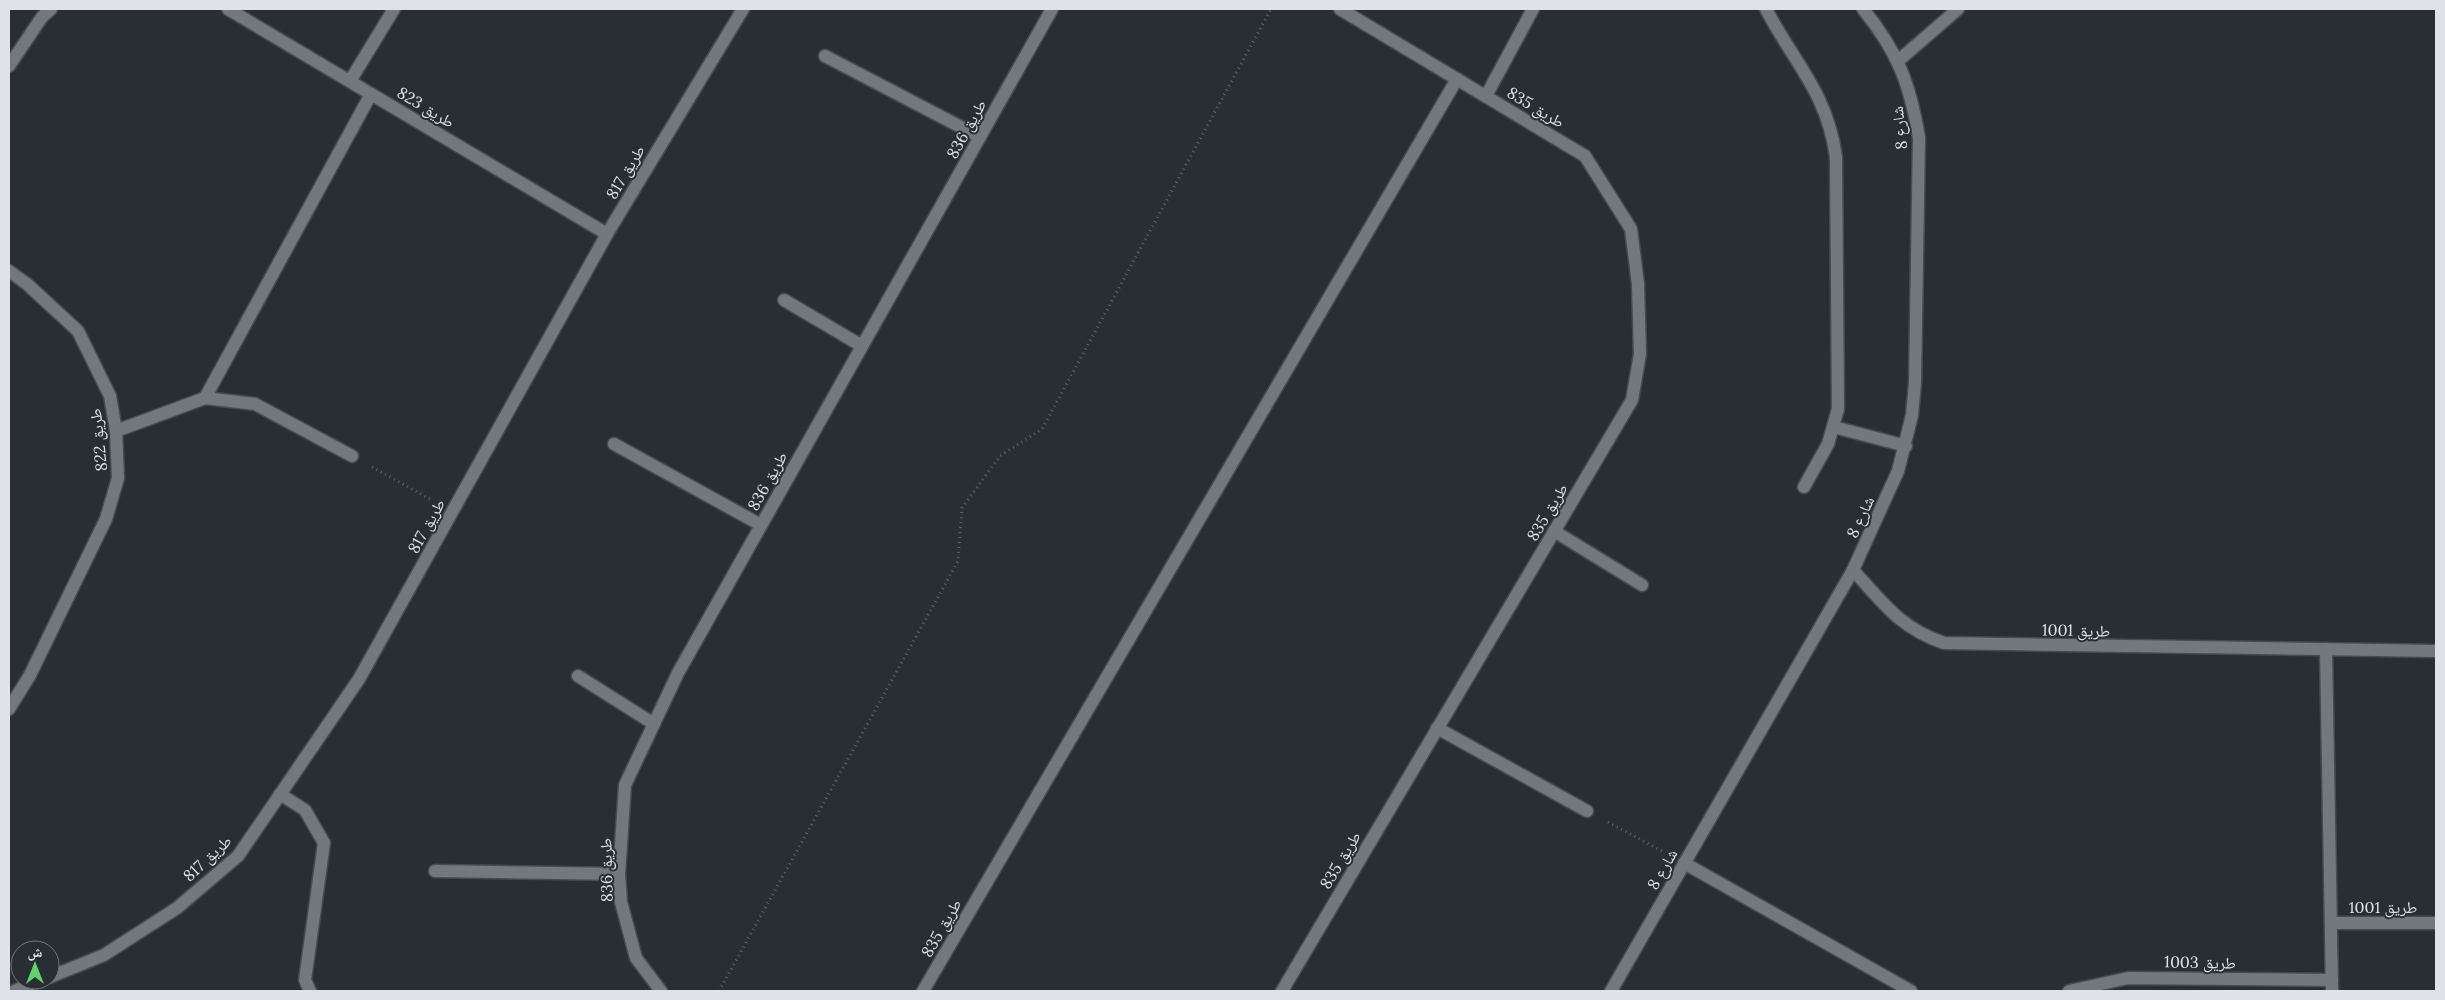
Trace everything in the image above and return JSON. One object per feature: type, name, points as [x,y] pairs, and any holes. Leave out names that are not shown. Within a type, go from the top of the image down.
[{"type":"street","points":[[9,66],[42,17],[51,9]]},
{"type":"street","name":"طريق 823","points":[[228,9],[607,234]]},
{"type":"street","points":[[350,81],[394,9]]},
{"type":"street","name":"طريق 817","points":[[60,973],[104,956],[177,908],[238,856],[360,679],[607,234],[742,9]]},
{"type":"street","name":"طريق 836","points":[[661,991],[636,958],[621,902],[619,874],[625,785],[678,673],[1052,9]]},
{"type":"street","name":"طريق 835","points":[[1284,991],[1437,728],[1632,400],[1640,354],[1638,284],[1631,229],[1585,156],[1340,9]]},
{"type":"street","points":[[1486,96],[1533,9]]},
{"type":"street","points":[[1766,9],[1813,85],[1824,108],[1833,132],[1836,157],[1838,390],[1834,427],[1828,444],[1804,487]]},
{"type":"street","name":"شارع 8","points":[[1611,991],[1853,570],[1889,494],[1906,446],[1915,383],[1919,138],[1912,98],[1898,61],[1881,30],[1863,9]]},
{"type":"street","points":[[1898,61],[1958,9]]},
{"type":"street","points":[[825,56],[980,137]]},
{"type":"street","name":"طريق 835","points":[[923,991],[1456,79]]},
{"type":"street","points":[[205,398],[371,94]]},
{"type":"street","name":"طريق 822","points":[[9,271],[78,331],[110,396],[116,431],[118,478],[106,519],[30,674],[9,709]]},
{"type":"street","points":[[784,300],[862,346]]},
{"type":"street","points":[[116,431],[205,398],[255,404],[352,456]]},
{"type":"street","points":[[1834,427],[1906,446]]},
{"type":"street","points":[[614,444],[761,525]]},
{"type":"street","points":[[1554,531],[1642,585]]},
{"type":"street","name":"طريق 1001","points":[[1853,570],[1894,616],[1909,628],[1944,643],[2436,651]]},
{"type":"street","name":"طريق 1001","points":[[2326,649],[2332,985]]},
{"type":"street","points":[[578,676],[654,724]]},
{"type":"street","points":[[1437,728],[1587,811]]},
{"type":"street","points":[[280,794],[305,810],[324,844],[305,980],[310,991]]},
{"type":"street","points":[[1684,863],[1911,991]]},
{"type":"street","points":[[435,871],[619,874]]},
{"type":"street","name":"طريق 1001","points":[[2331,923],[2436,923]]},
{"type":"street","name":"طريق 1003","points":[[2069,991],[2128,978],[2332,985]]},
{"type":"path","points":[[720,991],[958,561],[962,508],[1000,456],[1042,429],[1271,9]]},
{"type":"path","points":[[352,456],[453,511]]},
{"type":"path","points":[[1587,811],[1684,863]]}]
